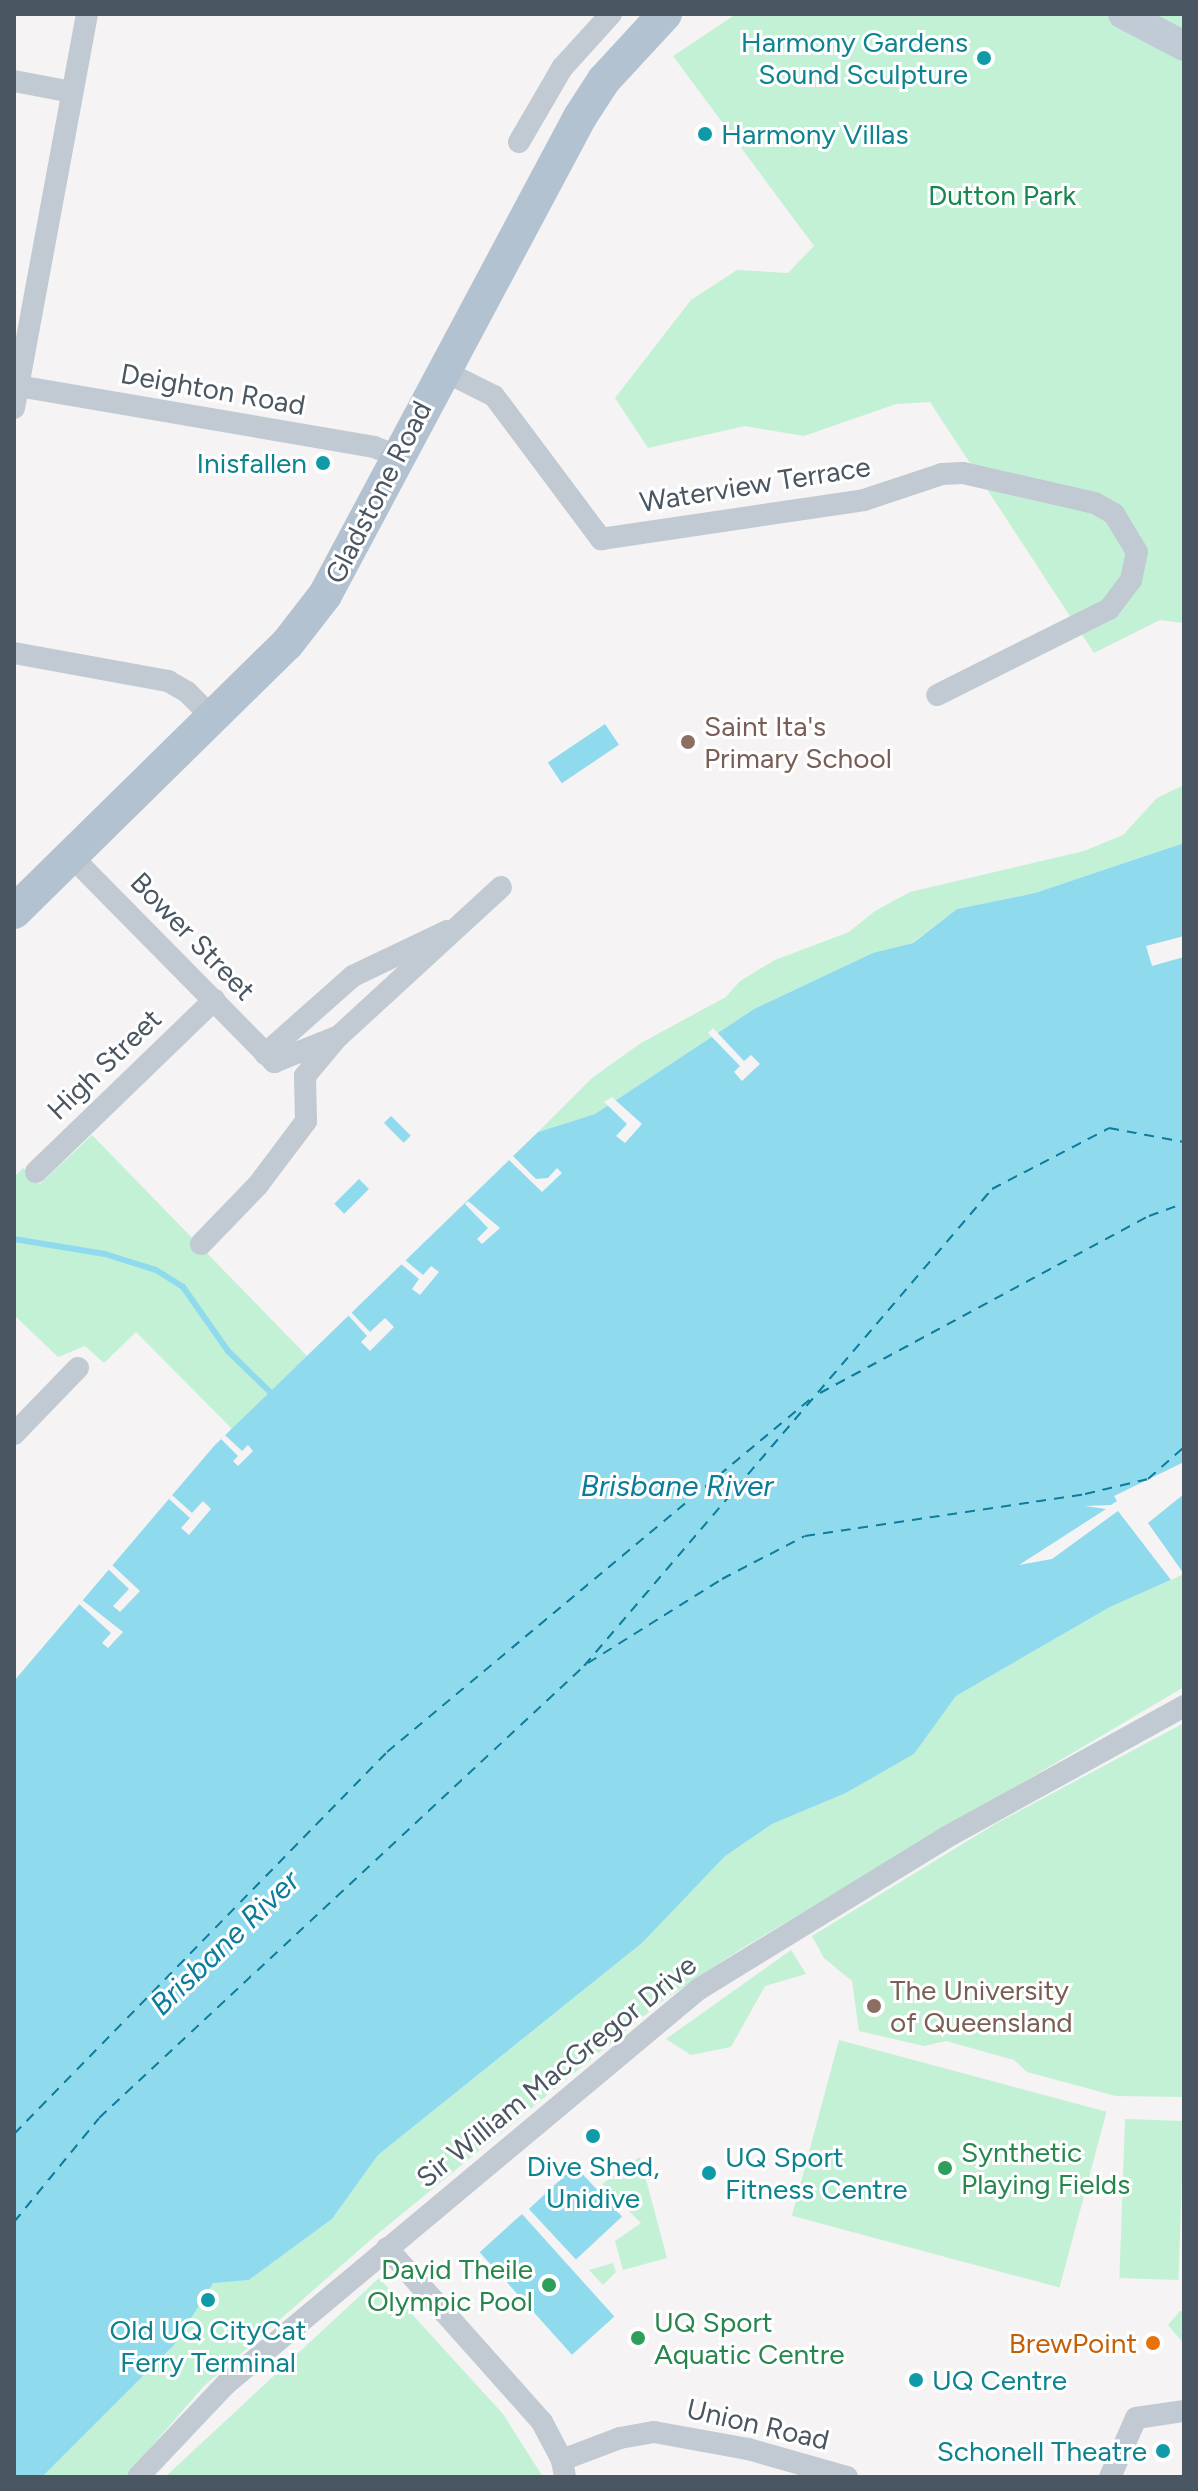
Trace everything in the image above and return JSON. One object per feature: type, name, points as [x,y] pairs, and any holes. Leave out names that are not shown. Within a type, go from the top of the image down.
[{"type":"main road","name":"Gladstone Road","points":[[14,912],[287,644],[325,595],[442,370],[580,117],[604,80],[665,14]]},
{"type":"street","points":[[17,383],[87,14]]},
{"type":"street","points":[[519,142],[562,68],[611,14]]},
{"type":"street","points":[[1123,14],[1184,46]]},
{"type":"street","points":[[14,81],[72,92]]},
{"type":"street","name":"Waterview Terrace","points":[[442,370],[494,396],[599,538],[864,500],[942,474],[963,473],[1095,503],[1114,514],[1137,552],[1123,591],[1109,609],[937,695]]},
{"type":"street","name":"Deighton Road","points":[[17,383],[374,447],[397,456]]},
{"type":"street","points":[[14,653],[168,681],[187,692],[213,718]]},
{"type":"street","name":"Bower Street","points":[[72,857],[267,1057]]},
{"type":"street","points":[[201,1244],[258,1185],[306,1121],[305,1076],[339,1036],[501,887]]},
{"type":"street","points":[[339,1036],[279,1062],[267,1057],[353,976],[457,927]]},
{"type":"street","name":"High Street","points":[[36,1172],[214,1000]]},
{"type":"street","points":[[14,1434],[78,1368]]},
{"type":"street","name":"Sir William MacGregor Drive","points":[[138,2477],[226,2384],[699,1989],[945,1838],[1184,1706]]},
{"type":"street","points":[[387,2248],[542,2422],[563,2468]]},
{"type":"street","points":[[1110,2477],[1136,2418],[1184,2411]]},
{"type":"street","name":"Union Road","points":[[563,2468],[620,2438],[654,2432],[737,2446],[847,2477]]},
{"type":"green space","name":"Dutton Park","points":[[736,14],[1184,14],[1184,623],[1160,620],[1094,653],[930,402],[896,404],[804,436],[745,426],[648,448],[615,398],[691,300],[737,270],[788,273],[814,246],[673,56]]},
{"type":"green space","points":[[1184,785],[1184,843],[1035,893],[957,909],[912,943],[873,954],[754,1009],[595,1114],[538,1132],[592,1078],[641,1043],[726,997],[740,981],[775,960],[849,932],[875,911],[910,892],[1084,851],[1123,835],[1157,798]]},
{"type":"green space","points":[[92,1135],[307,1356],[232,1429],[136,1332],[104,1363],[85,1346],[58,1357],[14,1315],[14,1177],[23,1168],[40,1184]]},
{"type":"green space","points":[[1184,1574],[1184,1687],[741,1949],[661,2002],[375,2236],[204,2386],[125,2477],[42,2477],[175,2344],[213,2282],[249,2280],[332,2219],[378,2155],[642,1943],[724,1856],[772,1824],[846,1793],[914,1754],[956,1696],[1110,1607]]},
{"type":"green space","points":[[1184,1723],[1184,2097],[1116,2096],[1027,2072],[1014,2060],[946,2041],[924,2046],[859,2031],[852,1981],[824,1958],[812,1936],[997,1823]]},
{"type":"green space","points":[[791,1950],[806,1974],[765,1986],[731,2047],[691,2055],[666,2039]]},
{"type":"green space","name":"Synthetic Playing Fields","points":[[839,2040],[1107,2112],[1059,2287],[792,2216]]},
{"type":"green space","points":[[1125,2119],[1184,2121],[1178,2280],[1119,2278]]},
{"type":"green space","points":[[640,2157],[667,2258],[623,2270],[615,2241],[641,2223],[602,2184]]},
{"type":"green space","points":[[613,2263],[616,2272],[603,2285],[589,2270]]},
{"type":"green space","points":[[379,2278],[503,2414],[543,2477],[165,2477]]},
{"type":"green space","points":[[1180,2311],[1184,2311],[1184,2344],[1168,2325]]},
{"type":"water","points":[[605,724],[619,745],[562,783],[548,763]]},
{"type":"water","name":"Brisbane River","points":[[1184,843],[1184,1574],[1110,1607],[956,1696],[914,1754],[846,1793],[772,1824],[725,1856],[642,1943],[378,2155],[332,2219],[249,2280],[213,2283],[175,2344],[42,2477],[14,2477],[14,1681],[214,1446],[538,1132],[595,1114],[754,1009],[873,953],[913,943],[957,909],[1035,893]]},
{"type":"water","points":[[391,1116],[411,1136],[404,1143],[384,1123]]},
{"type":"water","points":[[359,1179],[369,1189],[344,1214],[334,1204]]},
{"type":"water","points":[[575,2166],[622,2216],[576,2259],[529,2209]]},
{"type":"water","name":"David Theile Olympic Pool","points":[[522,2214],[614,2317],[572,2355],[480,2252]]},
{"type":"pier","points":[[1184,936],[1184,957],[1152,966],[1146,946]]},
{"type":"pier","points":[[713,1028],[744,1061],[751,1055],[760,1064],[742,1081],[734,1072],[740,1066],[708,1033]]},
{"type":"pier","points":[[612,1097],[642,1124],[625,1143],[616,1136],[627,1124],[604,1102]]},
{"type":"pier","points":[[511,1154],[536,1179],[548,1178],[557,1168],[562,1173],[542,1192],[507,1158]]},
{"type":"pier","points":[[468,1201],[500,1228],[482,1244],[477,1239],[488,1228],[465,1204]]},
{"type":"pier","points":[[405,1260],[423,1275],[431,1266],[439,1272],[420,1295],[412,1289],[419,1279],[401,1264]]},
{"type":"pier","points":[[351,1312],[370,1332],[385,1318],[394,1327],[370,1351],[361,1342],[367,1336],[348,1315]]},
{"type":"pier","points":[[225,1435],[242,1451],[248,1445],[253,1451],[238,1466],[233,1461],[238,1456],[221,1439]]},
{"type":"pier","points":[[1184,1462],[1184,1494],[1148,1523],[1184,1574],[1171,1580],[1118,1511],[1052,1559],[1019,1565],[1106,1509],[1085,1506],[1111,1505],[1117,1501],[1114,1496]]},
{"type":"pier","points":[[172,1495],[192,1513],[203,1501],[211,1509],[189,1535],[181,1528],[190,1518],[169,1499]]},
{"type":"pier","points":[[111,1564],[140,1591],[120,1612],[113,1606],[129,1589],[107,1568]]},
{"type":"pier","points":[[81,1599],[123,1632],[108,1648],[102,1643],[111,1633],[78,1603]]},
{"type":"waterway","points":[[14,1239],[105,1254],[156,1270],[183,1287],[228,1351],[270,1392]]},
{"type":"ferry route","points":[[14,2222],[99,2118],[584,1666],[992,1189],[1109,1128],[1184,1142]]},
{"type":"ferry route","points":[[820,1393],[1149,1216],[1184,1203]]},
{"type":"ferry route","points":[[14,2134],[387,1752],[814,1396]]},
{"type":"ferry route","points":[[588,1663],[722,1579],[805,1536],[1085,1494],[1148,1479],[1184,1447]]},
{"type":"place","name":"Harmony Gardens Sound Sculpture","points":[[984,58]]},
{"type":"place","name":"Harmony Villas","points":[[705,134]]},
{"type":"place","name":"Inisfallen","points":[[323,463]]},
{"type":"place","name":"Saint Ita's Primary School","points":[[688,742]]},
{"type":"place","name":"The University of Queensland","points":[[874,2006]]},
{"type":"place","name":"Dive Shed, Unidive","points":[[593,2136]]},
{"type":"place","name":"Synthetic Playing Fields","points":[[945,2168]]},
{"type":"place","name":"UQ Sport Fitness Centre","points":[[709,2173]]},
{"type":"place","name":"David Theile Olympic Pool","points":[[549,2285]]},
{"type":"place","name":"Old UQ CityCat Ferry Terminal","points":[[208,2300]]},
{"type":"place","name":"UQ Sport Aquatic Centre","points":[[638,2338]]},
{"type":"place","name":"BrewPoint","points":[[1153,2343]]},
{"type":"place","name":"UQ Centre","points":[[916,2380]]},
{"type":"place","name":"Schonell Theatre","points":[[1163,2451]]}]
